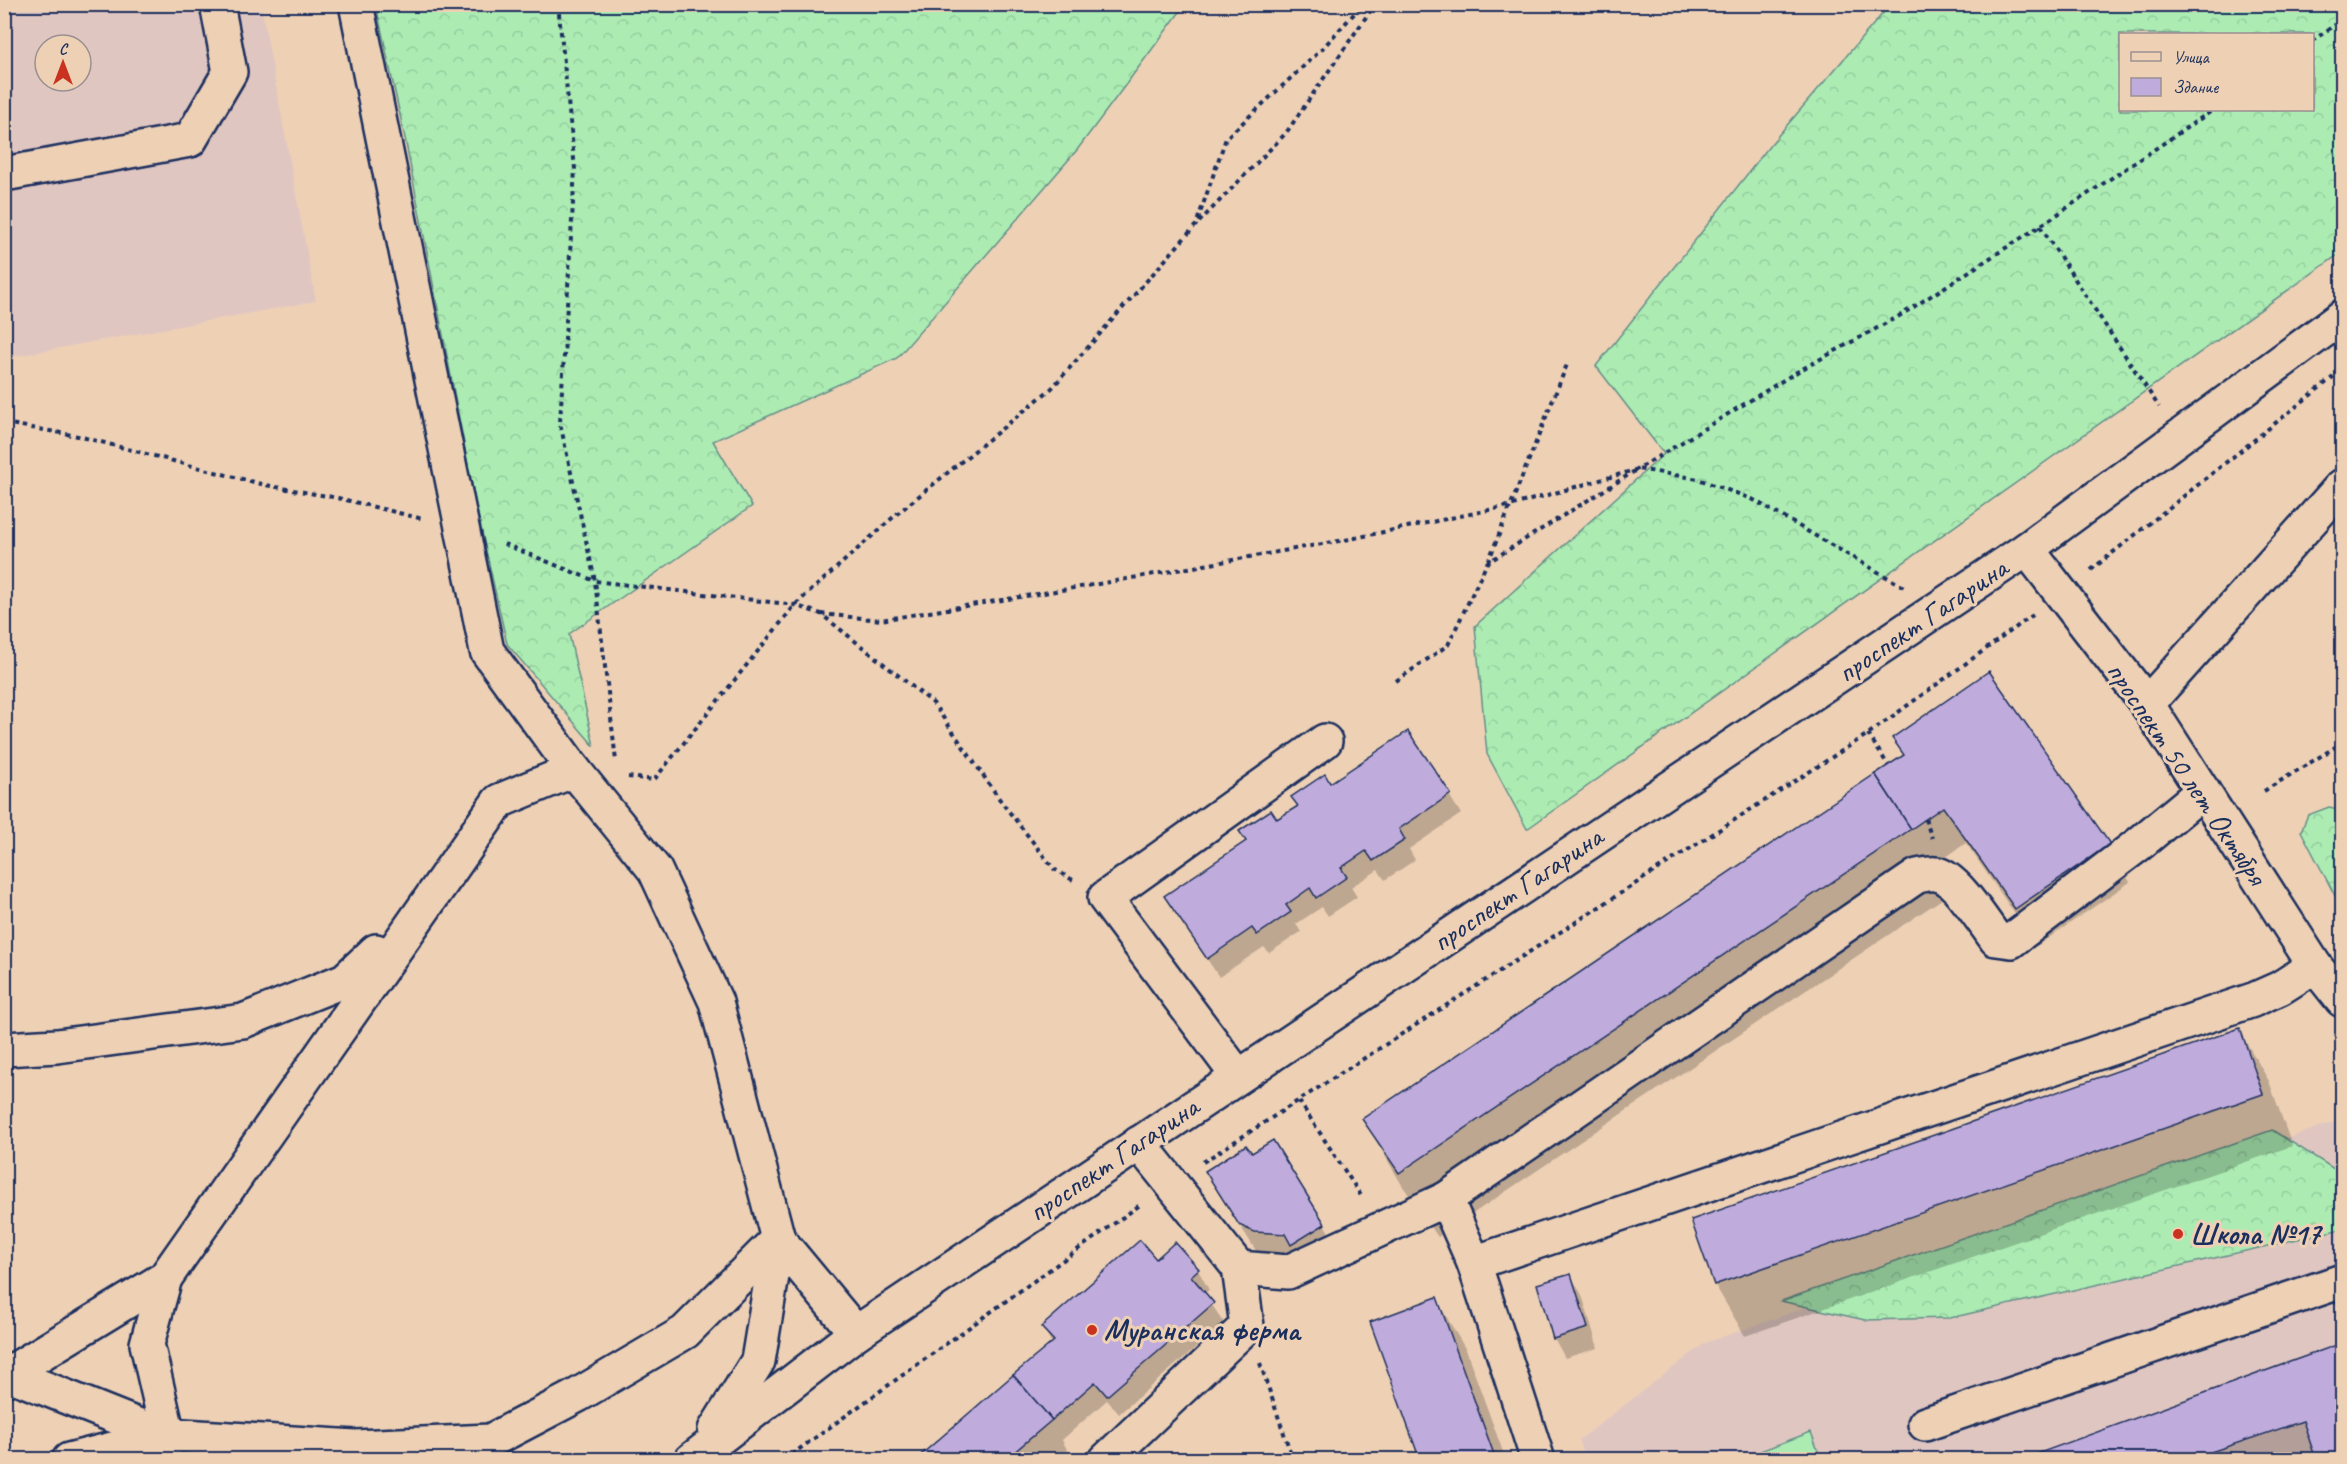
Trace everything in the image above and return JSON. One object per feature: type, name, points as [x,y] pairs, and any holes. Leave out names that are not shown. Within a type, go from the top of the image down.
[{"type":"street","points":[[4,174],[190,140],[230,72],[217,4]]},
{"type":"street","points":[[356,4],[487,651],[574,770],[655,870],[716,1002],[778,1239],[758,1361],[698,1453]]},
{"type":"street","name":"проспект Гагарина","points":[[698,1453],[856,1333],[2027,549],[2343,317]]},
{"type":"street","points":[[2147,704],[2343,486]]},
{"type":"street","name":"проспект 50 лет Октября","points":[[2027,549],[2147,704],[2315,966],[2343,1000]]},
{"type":"street","points":[[1237,1076],[1105,898],[1325,741]]},
{"type":"street","points":[[168,1436],[147,1344],[165,1278],[419,911],[499,801],[574,770]]},
{"type":"street","points":[[1239,1268],[1288,1272],[1446,1199],[1917,876],[1936,874],[1945,877],[1954,884],[1996,939],[2010,941],[2139,844],[2203,791]]},
{"type":"street","points":[[4,1049],[57,1046],[243,1020],[345,980],[419,911]]},
{"type":"street","points":[[1474,1263],[2253,1000],[2280,988],[2315,966]]},
{"type":"street","points":[[1106,1460],[1247,1326],[1239,1268],[1139,1143]]},
{"type":"street","points":[[1446,1199],[1474,1263],[1538,1460]]},
{"type":"street","points":[[778,1239],[856,1333]]},
{"type":"street","points":[[69,1460],[168,1436],[356,1447],[490,1441],[578,1395],[685,1332],[778,1239]]},
{"type":"street","points":[[7,1375],[165,1278]]},
{"type":"street","points":[[1925,1424],[2343,1281]]},
{"type":"street","points":[[7,1375],[168,1436],[194,1460]]},
{"type":"path","points":[[558,4],[575,169],[560,423],[595,581],[618,777]]},
{"type":"path","points":[[1196,225],[1226,138],[1319,52],[1363,4]]},
{"type":"path","points":[[574,770],[654,780],[795,605],[898,513],[1052,388],[1196,225],[1286,133],[1375,4]]},
{"type":"path","points":[[2314,40],[2343,20]]},
{"type":"path","points":[[1487,563],[1795,373],[1901,315],[2040,226],[2212,111]]},
{"type":"path","points":[[2040,226],[2179,437]]},
{"type":"path","points":[[1396,681],[1448,645],[1513,505],[1568,362]]},
{"type":"path","points":[[784,1460],[1172,1183],[1868,734],[2062,593],[2343,370]]},
{"type":"path","points":[[4,423],[78,436],[265,485],[338,498],[462,527],[595,581],[795,605],[821,614],[881,620],[1327,543],[1513,505],[1638,469],[1698,479],[1752,499],[1939,608]]},
{"type":"path","points":[[821,614],[933,703],[1003,804],[1054,869],[1105,898]]},
{"type":"path","points":[[1868,734],[1888,765]]},
{"type":"path","points":[[2264,791],[2343,743]]},
{"type":"path","points":[[1247,1326],[1293,1460]]},
{"type":"shaded area","points":[[5,5],[261,5],[316,301],[5,358]]},
{"type":"shaded area","name":"Школа №17","points":[[2342,1119],[2342,1459],[1586,1460],[1579,1440],[1705,1343]]},
{"type":"green space","points":[[376,4],[1185,5],[1077,150],[897,358],[713,441],[752,506],[569,634],[594,746],[507,644],[476,506],[405,138]]},
{"type":"green space","points":[[1890,5],[2342,5],[2342,252],[1527,829],[1487,754],[1475,626],[1664,454],[1596,366],[1771,144]]},
{"type":"green space","points":[[2329,807],[2342,810],[2342,909],[2301,831],[2308,815]]},
{"type":"green space","points":[[2272,1130],[2342,1174],[2342,1229],[1950,1318],[1865,1320],[1781,1301]]},
{"type":"green space","points":[[1811,1432],[1821,1459],[1739,1459]]},
{"type":"building","points":[[1989,671],[2110,844],[2015,909],[1943,807],[1911,829],[1875,774],[1904,755],[1892,738]]},
{"type":"building","points":[[1408,731],[1451,794],[1399,829],[1405,840],[1373,861],[1366,851],[1341,868],[1347,877],[1316,898],[1310,888],[1286,905],[1291,912],[1257,935],[1252,928],[1207,959],[1164,896],[1246,841],[1239,831],[1271,810],[1277,819],[1298,806],[1291,797],[1325,774],[1330,783]]},
{"type":"building","points":[[1875,774],[1911,829],[1399,1173],[1362,1119]]},
{"type":"building","points":[[2240,1028],[2263,1094],[1714,1285],[1691,1220]]},
{"type":"building","points":[[1273,1140],[1325,1224],[1291,1245],[1285,1234],[1254,1232],[1239,1225],[1205,1171],[1246,1145],[1252,1153]]},
{"type":"building","points":[[1140,1240],[1156,1259],[1175,1242],[1199,1269],[1191,1276],[1214,1303],[1107,1396],[1095,1382],[1052,1420],[1013,1375],[1054,1341],[1041,1327]]},
{"type":"building","points":[[1571,1274],[1588,1328],[1553,1339],[1537,1284]]},
{"type":"building","points":[[1437,1297],[1496,1460],[1420,1460],[1370,1322]]},
{"type":"building","points":[[2342,1343],[2342,1460],[2316,1460],[2303,1421],[2187,1460],[2020,1460]]},
{"type":"building","points":[[1013,1375],[1052,1420],[1005,1460],[915,1460]]},
{"type":"place","name":"Школа №17","points":[[2178,1234]]},
{"type":"place","name":"Муранская ферма","points":[[1092,1330]]}]
